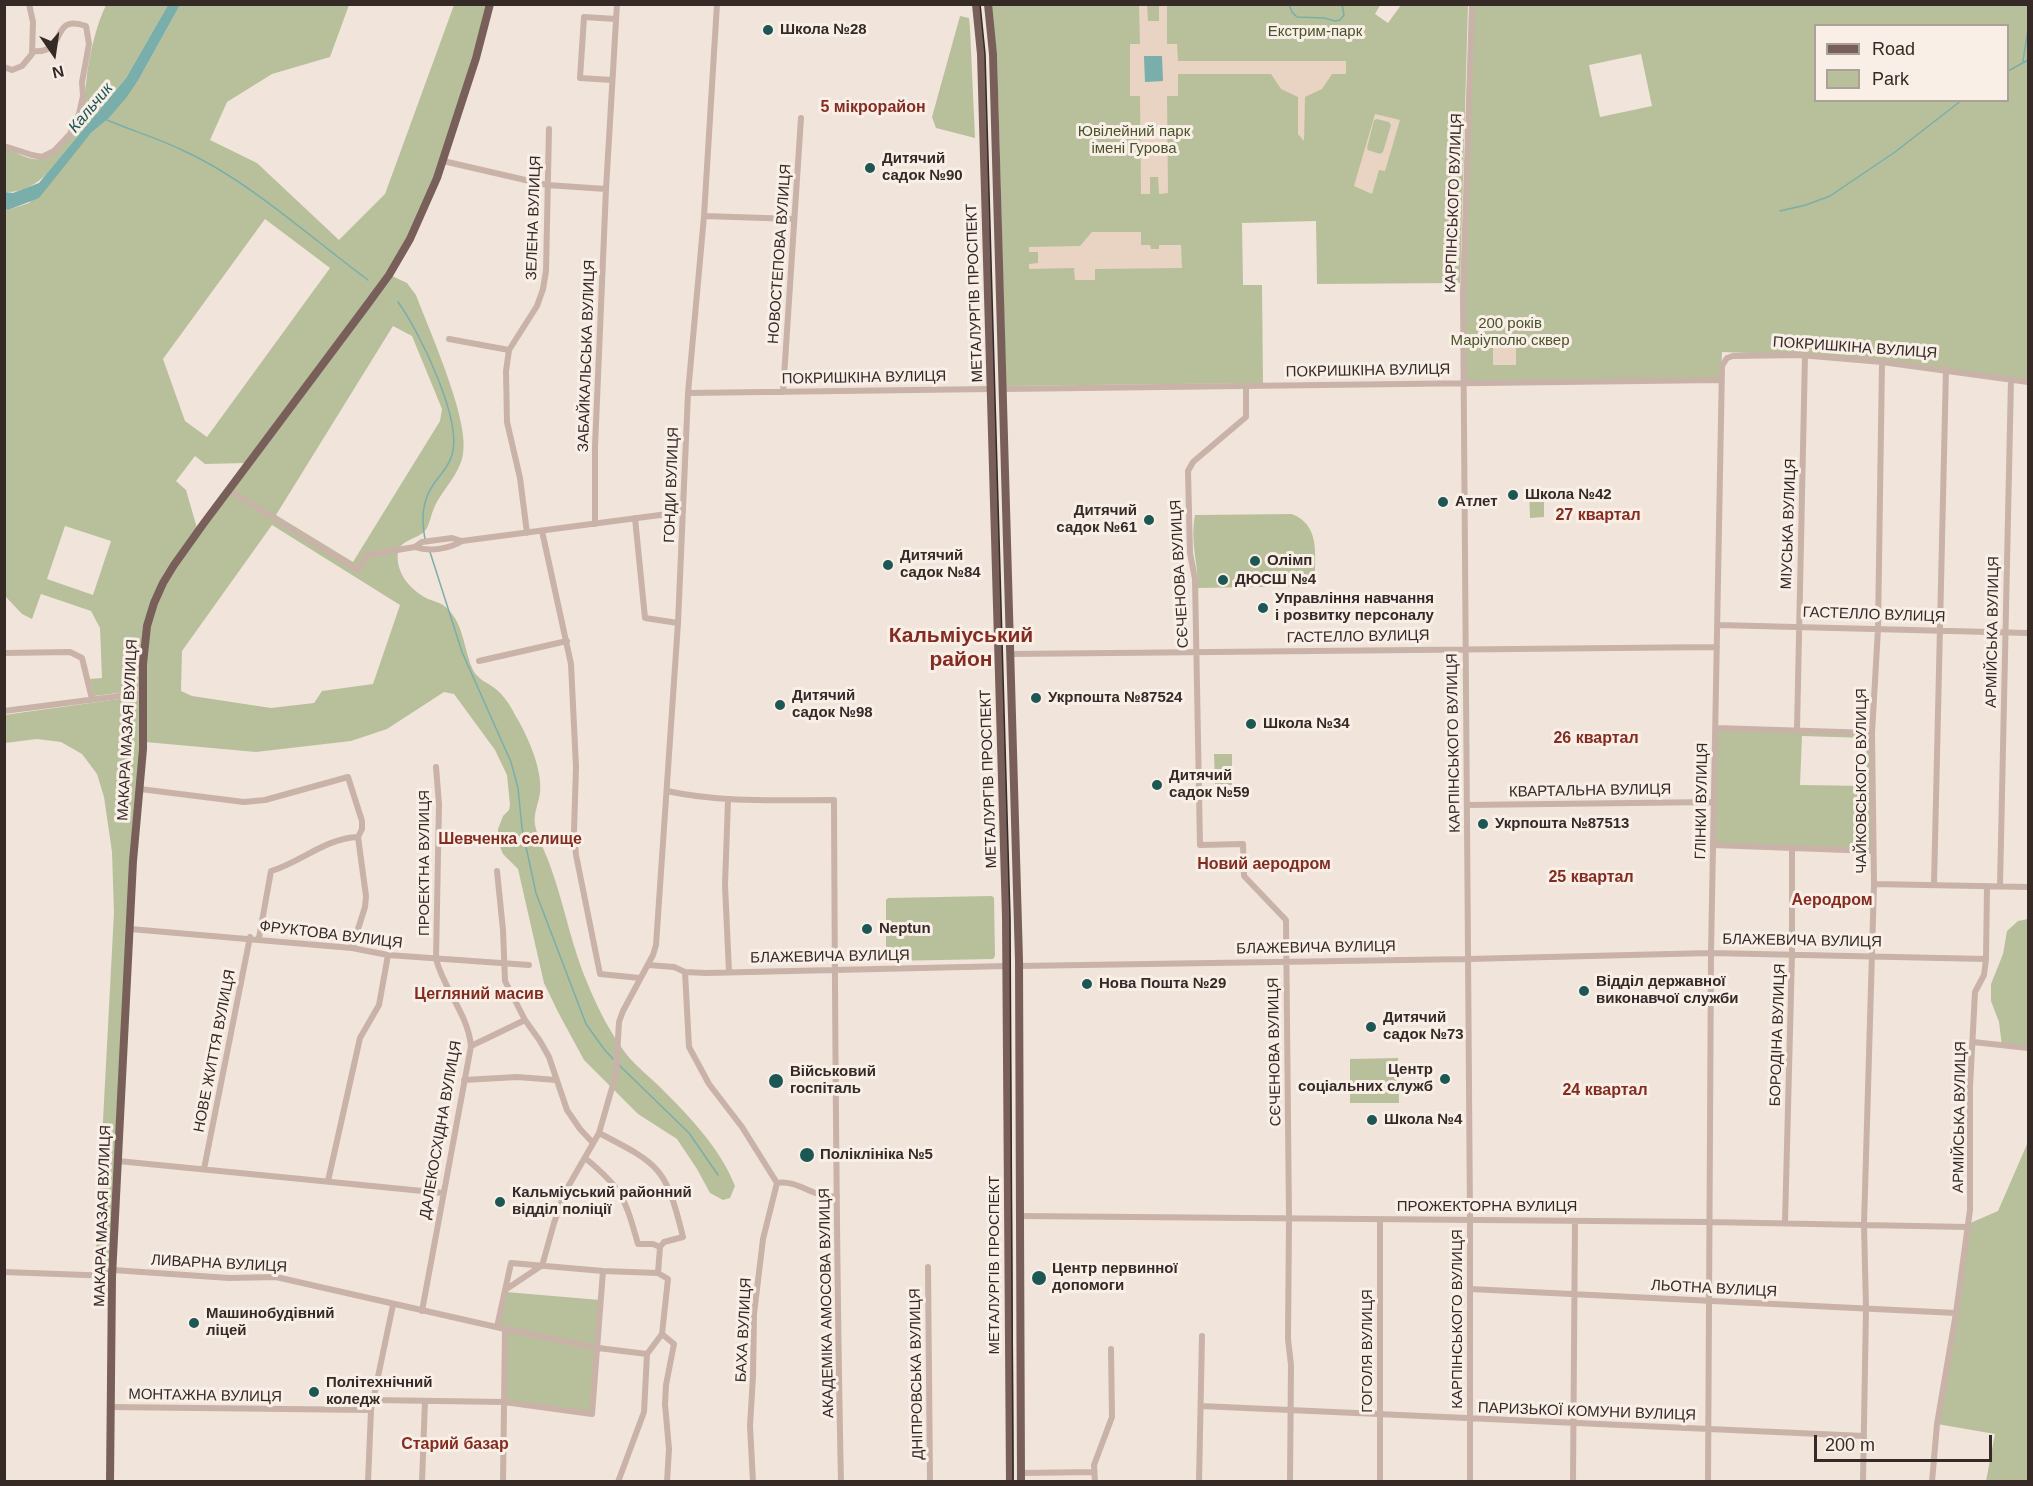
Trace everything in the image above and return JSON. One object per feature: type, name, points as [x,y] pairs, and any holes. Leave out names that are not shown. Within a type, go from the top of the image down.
[{"type":"main road","name":"МАКАРА МАЗАЯ ВУЛИЦЯ","points":[[110,1482],[112,1273],[130,929],[143,737],[144,649],[147,626],[163,583],[174,566],[389,274],[410,239],[443,161],[490,4]]},
{"type":"main road","name":"МЕТАЛУРГІВ ПРОСПЕКТ","points":[[976,4],[981,54],[1007,966],[1010,1477]]},
{"type":"main road","name":"МЕТАЛУРГІВ ПРОСПЕКТ","points":[[988,4],[993,54],[1019,966],[1021,1477]]},
{"type":"main road","name":"ПОКРИШКІНА ВУЛИЦЯ","points":[[991,389],[1003,389]]},
{"type":"main road","name":"ГАСТЕЛЛО ВУЛИЦЯ","points":[[999,654],[1011,654]]},
{"type":"main road","name":"БЛАЖЕВИЧА ВУЛИЦЯ","points":[[1007,966],[1019,966]]},
{"type":"main road","name":"ПРОЖЕКТОРНА ВУЛИЦЯ","points":[[1008,1216],[1019,1216]]},
{"type":"main road","points":[[1010,1477],[1021,1477]]},
{"type":"street","points":[[4,67],[12,70],[19,68],[30,58],[33,51],[33,22],[29,4]]},
{"type":"street","name":"ЗАБАЙКАЛЬСЬКА ВУЛИЦЯ","points":[[595,524],[595,447],[606,189],[617,4]]},
{"type":"street","name":"ГОНДИ ВУЛИЦЯ","points":[[542,1266],[565,1192],[598,1133],[616,1074],[619,1022],[656,945],[678,623],[688,393],[704,216],[717,4]]},
{"type":"street","name":"КАРПІНСЬКОГО ВУЛИЦЯ","points":[[1470,1482],[1463,279],[1472,4]]},
{"type":"street","points":[[612,80],[580,78],[584,17],[616,19]]},
{"type":"street","points":[[4,146],[34,156],[48,155],[70,134],[79,114],[89,44],[86,26],[78,24],[64,26],[60,29],[55,44],[51,48],[33,51]]},
{"type":"street","name":"НОВОСТЕПОВА ВУЛИЦЯ","points":[[783,392],[801,118]]},
{"type":"street","name":"ЗЕЛЕНА ВУЛИЦЯ","points":[[509,350],[537,306],[543,289],[546,272],[549,129]]},
{"type":"street","points":[[443,161],[547,185],[606,189]]},
{"type":"street","points":[[704,216],[794,219]]},
{"type":"street","points":[[449,339],[509,350],[505,396],[507,422],[520,478],[527,532]]},
{"type":"street","name":"ПОКРИШКІНА ВУЛИЦЯ","points":[[1003,389],[1721,380],[1724,362],[1732,356],[1805,355],[1946,369],[2028,382]]},
{"type":"street","name":"МІУСЬКА ВУЛИЦЯ","points":[[1797,730],[1805,355]]},
{"type":"street","name":"ЧАЙКОВСЬКОГО ВУЛИЦЯ","points":[[1863,1482],[1866,1308],[1864,1225],[1874,884],[1872,733],[1878,629],[1882,362]]},
{"type":"street","points":[[1934,885],[1946,369]]},
{"type":"street","name":"АРМІЙСЬКА ВУЛИЦЯ","points":[[2000,886],[2011,379]]},
{"type":"street","name":"ГЛІНКИ ВУЛИЦЯ","points":[[1708,1482],[1711,953],[1721,380]]},
{"type":"street","name":"СЄЧЕНОВА ВУЛИЦЯ","points":[[1245,386],[1246,417],[1193,462],[1188,471],[1190,553],[1195,579],[1200,845],[1244,844],[1244,876],[1286,920],[1288,1339],[1291,1365],[1290,1482]]},
{"type":"street","name":"ПОКРИШКІНА ВУЛИЦЯ","points":[[688,393],[991,389]]},
{"type":"street","points":[[229,490],[358,570],[368,555],[415,547],[422,542],[433,540],[452,538],[462,541]]},
{"type":"street","points":[[415,547],[423,550],[453,546],[462,541],[683,512]]},
{"type":"street","points":[[635,518],[645,618],[678,623]]},
{"type":"street","points":[[542,531],[567,641],[573,687],[576,855],[600,974],[640,978]]},
{"type":"street","name":"ГАСТЕЛЛО ВУЛИЦЯ","points":[[1718,625],[2028,633]]},
{"type":"street","points":[[479,661],[567,641]]},
{"type":"street","name":"ГАСТЕЛЛО ВУЛИЦЯ","points":[[1011,654],[1718,648]]},
{"type":"street","points":[[4,653],[70,652],[81,658],[92,699]]},
{"type":"street","points":[[4,711],[143,693]]},
{"type":"street","points":[[1716,728],[1872,733]]},
{"type":"street","name":"ПРОЕКТНА ВУЛИЦЯ","points":[[436,767],[439,804],[436,959]]},
{"type":"street","points":[[140,789],[244,802],[265,800],[348,777],[362,821],[362,829],[358,837],[366,896],[365,907],[352,948]]},
{"type":"street","points":[[667,791],[728,800],[725,885],[729,972]]},
{"type":"street","name":"АКАДЕМІКА АМОСОВА ВУЛИЦЯ","points":[[728,800],[834,800],[837,1268],[841,1482]]},
{"type":"street","name":"КВАРТАЛЬНА ВУЛИЦЯ","points":[[1467,805],[1714,802]]},
{"type":"street","points":[[259,938],[271,871],[288,866],[303,855],[340,839],[358,837]]},
{"type":"street","points":[[1713,844],[1874,851]]},
{"type":"street","name":"БОРОДІНА ВУЛИЦЯ","points":[[1785,1223],[1792,954],[1792,848]]},
{"type":"street","points":[[497,871],[505,981],[525,1020],[549,1057],[567,1110],[580,1129],[594,1143]]},
{"type":"street","points":[[1874,884],[2028,887]]},
{"type":"street","name":"АРМІЙСЬКА ВУЛИЦЯ","points":[[1932,1482],[1937,1424],[1956,1313],[1970,1210],[1970,1106],[1975,992],[1984,975],[1986,959],[1988,886]]},
{"type":"street","name":"ФРУКТОВА ВУЛИЦЯ","points":[[130,929],[250,937],[352,948],[388,955],[529,965]]},
{"type":"street","name":"НОВЕ ЖИТТЯ ВУЛИЦЯ","points":[[204,1169],[250,937]]},
{"type":"street","name":"БЛАЖЕВИЧА ВУЛИЦЯ","points":[[1019,966],[1711,953],[1986,959]]},
{"type":"street","points":[[328,1181],[360,1038],[379,1005],[388,955]]},
{"type":"street","name":"ДАЛЕКОСХІДНА ВУЛИЦЯ","points":[[422,1311],[471,1046],[466,1023],[440,975],[436,959]]},
{"type":"street","name":"БЛАЖЕВИЧА ВУЛИЦЯ","points":[[648,965],[674,967],[685,972],[1007,966]]},
{"type":"street","points":[[685,972],[689,1047],[709,1084],[742,1127],[777,1183],[785,1182],[828,1197],[837,1196]]},
{"type":"street","points":[[471,1046],[525,1020]]},
{"type":"street","points":[[1973,1042],[2028,1048]]},
{"type":"street","points":[[464,1080],[517,1077],[556,1080]]},
{"type":"street","points":[[598,1133],[651,1162],[668,1184],[683,1237],[671,1240],[660,1247]]},
{"type":"street","points":[[585,1158],[616,1186],[630,1214],[638,1244],[653,1244],[660,1247]]},
{"type":"street","points":[[118,1161],[444,1192]]},
{"type":"street","name":"БАХА ВУЛИЦЯ","points":[[753,1482],[750,1416],[754,1314],[763,1239],[777,1183]]},
{"type":"street","name":"ПРОЖЕКТОРНА ВУЛИЦЯ","points":[[1019,1216],[1709,1222],[1967,1227]]},
{"type":"street","name":"ГОГОЛЯ ВУЛИЦЯ","points":[[1380,1220],[1380,1482]]},
{"type":"street","points":[[1574,1482],[1575,1221]]},
{"type":"street","points":[[658,1273],[660,1247]]},
{"type":"street","points":[[497,1327],[511,1263],[658,1273],[668,1279],[662,1334],[647,1354],[644,1412],[618,1482]]},
{"type":"street","points":[[505,1291],[542,1266]]},
{"type":"street","name":"ДНІПРОВСЬКА ВУЛИЦЯ","points":[[928,1267],[930,1482]]},
{"type":"street","points":[[373,1400],[504,1402],[592,1414],[603,1271]]},
{"type":"street","name":"ЛИВАРНА ВУЛИЦЯ","points":[[4,1272],[112,1273],[229,1278],[276,1277],[505,1329],[598,1348],[647,1354]]},
{"type":"street","name":"ЛЬОТНА ВУЛИЦЯ","points":[[1470,1289],[1956,1313]]},
{"type":"street","points":[[368,1482],[371,1410],[393,1305]]},
{"type":"street","points":[[503,1482],[505,1329]]},
{"type":"street","points":[[662,1334],[674,1344],[666,1384],[665,1404],[669,1449],[667,1482]]},
{"type":"street","points":[[1199,1482],[1202,1336]]},
{"type":"street","points":[[1095,1482],[1094,1464],[1112,1417],[1111,1349]]},
{"type":"street","points":[[422,1482],[425,1401]]},
{"type":"street","name":"ПАРИЗЬКОЇ КОМУНИ ВУЛИЦЯ","points":[[1201,1406],[1863,1436]]},
{"type":"street","name":"МОНТАЖНА ВУЛИЦЯ","points":[[111,1407],[371,1410]]},
{"type":"street","points":[[1021,1477],[1094,1472]]},
{"type":"green space","name":"Ювілейний парк імені Гурова","points":[[1381,4],[1375,14],[1388,23],[1401,5],[1468,5],[1460,283],[1317,284],[1316,221],[1242,223],[1243,285],[1262,285],[1263,383],[1006,386],[997,53],[991,5]]},
{"type":"green space","points":[[106,5],[168,5],[126,78],[47,173],[28,187],[5,192],[4,148],[27,157],[40,159],[66,141],[79,123],[93,43]]},
{"type":"green space","points":[[180,5],[349,5],[330,57],[272,74],[227,102],[210,140],[257,163],[339,240],[385,194],[454,5],[488,5],[435,177],[408,238],[387,273],[246,463],[205,464],[195,456],[176,481],[186,490],[197,528],[152,602],[141,690],[94,696],[90,679],[102,678],[100,628],[91,611],[41,594],[32,619],[22,614],[5,596],[4,209],[8,210],[29,203],[91,133],[108,119],[139,79]],"holes":[[[265,219],[330,268],[207,437],[185,421],[163,359]],[[65,526],[111,541],[93,595],[47,579]]]},
{"type":"green space","name":"200 років Маріуполю сквер","points":[[1472,5],[2028,5],[2028,382],[1805,355],[1722,352],[1721,380],[1463,383]],"holes":[[[1641,54],[1652,106],[1600,117],[1589,65]]]},
{"type":"green space","points":[[960,16],[969,18],[975,138],[936,128],[932,117]]},
{"type":"green space","points":[[390,275],[407,283],[416,295],[447,375],[455,398],[464,439],[461,461],[455,475],[437,501],[427,528],[423,533],[406,542],[399,551],[400,570],[415,591],[450,611],[459,626],[473,670],[502,695],[520,723],[533,752],[539,774],[540,793],[535,815],[536,829],[556,883],[583,973],[593,996],[601,1014],[627,1055],[683,1110],[713,1146],[735,1186],[730,1198],[723,1200],[710,1193],[677,1139],[638,1114],[584,1060],[544,983],[518,869],[503,854],[498,842],[498,829],[510,805],[507,775],[495,750],[454,694],[444,692],[387,729],[351,741],[256,752],[145,742],[149,626],[164,584]],"holes":[[[393,326],[412,336],[442,409],[440,421],[353,562],[276,515]],[[272,525],[400,605],[373,684],[322,691],[314,703],[271,708],[192,696],[181,691],[182,651]]]},
{"type":"green space","points":[[1529,489],[1544,489],[1544,517],[1530,518]]},
{"type":"green space","name":"Олімп","points":[[1292,514],[1307,525],[1314,540],[1315,576],[1311,576],[1311,586],[1198,588],[1193,534],[1195,515]]},
{"type":"green space","points":[[141,696],[142,721],[111,1272],[95,1272],[114,912],[112,852],[104,797],[97,774],[82,754],[61,742],[37,739],[5,743],[4,715]]},
{"type":"green space","points":[[1717,729],[1870,734],[1872,849],[1715,843]],"holes":[[[1802,736],[1866,738],[1867,786],[1800,785]]]},
{"type":"green space","points":[[1214,754],[1232,754],[1232,785],[1215,785]]},
{"type":"green space","points":[[992,896],[994,898],[995,956],[993,959],[888,961],[886,958],[886,900],[888,898]]},
{"type":"green space","points":[[2028,919],[2028,1048],[2002,1046],[1999,1022],[1991,1001],[1991,984],[2003,954],[2007,931],[2018,921]]},
{"type":"green space","points":[[1398,1058],[1399,1103],[1350,1103],[1350,1059]]},
{"type":"green space","points":[[2028,1142],[2028,1481],[1986,1481],[1995,1434],[1937,1424],[1968,1224],[1998,1211]]},
{"type":"green space","points":[[506,1292],[600,1300],[597,1346],[499,1326]]},
{"type":"green space","points":[[506,1331],[596,1349],[591,1413],[505,1401]]},
{"type":"shaded area","points":[[1139,5],[1147,5],[1148,21],[1159,21],[1159,5],[1167,5],[1167,44],[1177,44],[1178,61],[1346,61],[1346,74],[1332,74],[1322,89],[1305,97],[1304,141],[1298,134],[1298,97],[1281,89],[1271,74],[1178,74],[1178,96],[1167,96],[1168,193],[1159,194],[1158,177],[1150,177],[1150,194],[1141,194],[1140,96],[1130,96],[1130,44],[1140,44]]},
{"type":"shaded area","points":[[1375,114],[1400,120],[1385,171],[1379,170],[1372,194],[1354,186]],"holes":[[[1374,120],[1389,122],[1391,125],[1383,152],[1380,154],[1368,150]]]},
{"type":"shaded area","points":[[1092,232],[1141,232],[1141,245],[1150,245],[1151,249],[1159,249],[1159,245],[1181,245],[1182,268],[1095,269],[1095,280],[1075,280],[1074,268],[1029,269],[1029,264],[1038,263],[1038,252],[1029,252],[1029,247],[1080,246]]},
{"type":"shaded area","points":[[1493,342],[1516,342],[1516,365],[1493,365]]},
{"type":"water","points":[[168,5],[180,5],[126,98],[108,119],[91,133],[39,198],[8,210],[5,209],[5,192],[13,193],[39,183],[126,78]]},
{"type":"water","points":[[1144,56],[1162,56],[1163,81],[1145,82]]},
{"type":"waterway","points":[[1289,4],[1297,17],[1324,18],[1335,21],[1340,20],[1344,15],[1342,4]]},
{"type":"waterway","points":[[2023,61],[2028,29]]},
{"type":"waterway","points":[[2009,70],[2028,60]]},
{"type":"waterway","points":[[1780,211],[1830,196],[1895,152],[1959,102]]},
{"type":"waterway","points":[[107,120],[175,147],[232,177],[368,280]]},
{"type":"waterway","points":[[398,302],[417,333],[437,376],[451,420],[454,440],[449,463],[435,482],[425,502],[423,516],[425,539]]},
{"type":"waterway","points":[[430,552],[462,652],[511,762],[518,788],[522,828],[536,893],[586,1024],[613,1059]]},
{"type":"waterway","points":[[619,1065],[689,1133],[718,1175]]},
{"type":"tram line","points":[[980,4],[985,54],[1010,917],[1013,1482]]},
{"type":"place","name":"Школа №28","points":[[768,30]]},
{"type":"place","name":"Дитячий садок №90","points":[[870,168]]},
{"type":"place","name":"Школа №42","points":[[1513,495]]},
{"type":"place","name":"Атлет","points":[[1443,502]]},
{"type":"place","name":"Дитячий садок №61","points":[[1149,520]]},
{"type":"place","name":"Олімп","points":[[1255,561]]},
{"type":"place","name":"Дитячий садок №84","points":[[888,565]]},
{"type":"place","name":"ДЮСШ №4","points":[[1223,580]]},
{"type":"place","name":"Управління навчання і розвитку персоналу","points":[[1263,608]]},
{"type":"place","name":"Укрпошта №87524","points":[[1036,698]]},
{"type":"place","name":"Дитячий садок №98","points":[[780,705]]},
{"type":"place","name":"Школа №34","points":[[1251,724]]},
{"type":"place","name":"Дитячий садок №59","points":[[1157,785]]},
{"type":"place","name":"Укрпошта №87513","points":[[1483,824]]},
{"type":"place","name":"Neptun","points":[[867,929]]},
{"type":"place","name":"Нова Пошта №29","points":[[1087,984]]},
{"type":"place","name":"Відділ державної виконавчої служби","points":[[1584,991]]},
{"type":"place","name":"Дитячий садок №73","points":[[1371,1027]]},
{"type":"place","name":"Центр соціальних служб","points":[[1445,1079]]},
{"type":"place","name":"Військовий госпіталь","points":[[776,1081]]},
{"type":"place","name":"Школа №4","points":[[1372,1120]]},
{"type":"place","name":"Поліклініка №5","points":[[807,1155]]},
{"type":"place","name":"Кальміуський районний відділ поліції","points":[[500,1202]]},
{"type":"place","name":"Центр первинної допомоги","points":[[1039,1278]]},
{"type":"place","name":"Машинобудівний ліцей","points":[[194,1323]]},
{"type":"place","name":"Політехнічний коледж","points":[[314,1392]]},
{"type":"district","name":"5 мікрорайон","points":[[873,108]]},
{"type":"district","name":"27 квартал","points":[[1598,516]]},
{"type":"district","name":"Кальміуський район","points":[[961,648]]},
{"type":"district","name":"26 квартал","points":[[1596,739]]},
{"type":"district","name":"Шевченка селище","points":[[510,840]]},
{"type":"district","name":"Новий аеродром","points":[[1264,865]]},
{"type":"district","name":"25 квартал","points":[[1591,878]]},
{"type":"district","name":"Аеродром","points":[[1832,901]]},
{"type":"district","name":"Цегляний масив","points":[[479,995]]},
{"type":"district","name":"24 квартал","points":[[1605,1091]]},
{"type":"district","name":"Старий базар","points":[[455,1445]]},
{"type":"park label","name":"Екстрим-парк","points":[[1315,32]]},
{"type":"water label","name":"Кальчик","points":[[91,108]]}]
